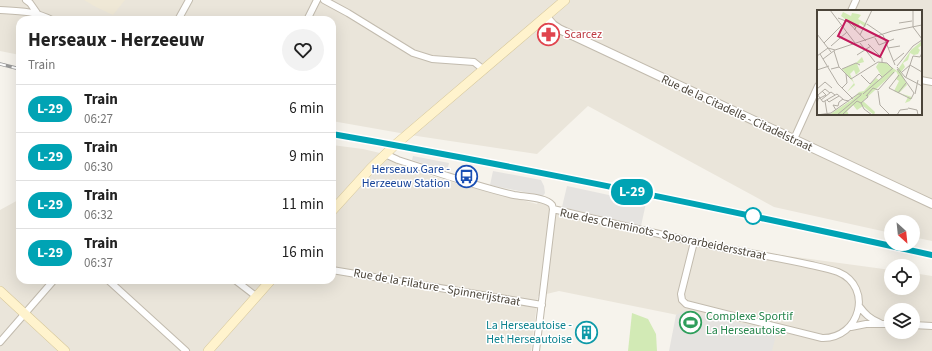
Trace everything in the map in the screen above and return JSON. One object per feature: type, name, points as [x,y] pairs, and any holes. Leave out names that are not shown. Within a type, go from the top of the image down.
[{"type":"main road","points":[[336,207],[371,168],[386,154],[565,0]]},
{"type":"main road","points":[[208,351],[268,284]]},
{"type":"main road","points":[[0,292],[64,351]]},
{"type":"street","points":[[26,0],[37,13]]},
{"type":"street","points":[[180,16],[189,0]]},
{"type":"street","points":[[309,16],[317,0]]},
{"type":"street","points":[[324,0],[413,53],[432,59],[474,62],[484,70]]},
{"type":"street","points":[[851,10],[856,0]]},
{"type":"street","points":[[0,10],[27,11],[43,16]]},
{"type":"street","name":"Rue de la Citadelle - Citadelstraat","points":[[546,17],[559,29],[932,204]]},
{"type":"street","points":[[922,80],[932,82]]},
{"type":"street","points":[[794,139],[817,88]]},
{"type":"street","name":"Rue des Cheminots - Spoorarbeidersstraat","points":[[386,154],[398,160],[481,186],[546,200],[552,205],[553,209],[694,242],[837,271],[850,280],[855,287],[859,306]]},
{"type":"street","points":[[536,351],[553,209]]},
{"type":"street","points":[[694,242],[681,294],[682,300],[686,304],[822,338],[834,337],[843,333],[850,326],[857,315],[859,306]]},
{"type":"street","name":"Rue de la Filature - Spinnerijstraat","points":[[336,271],[542,305]]},
{"type":"street","points":[[0,342],[51,284]]},
{"type":"street","points":[[112,284],[186,351]]},
{"type":"street","points":[[240,284],[257,297]]},
{"type":"street","points":[[859,306],[866,315],[874,321],[884,323]]},
{"type":"street","points":[[850,326],[881,323]]},
{"type":"street","points":[[920,325],[932,326]]},
{"type":"shaded area","points":[[0,0],[932,0],[932,241],[920,238],[920,215],[884,215],[884,231],[774,207],[588,106],[537,154],[417,136],[336,122],[336,16],[16,16],[16,54],[0,51]]},
{"type":"shaded area","points":[[84,0],[125,0],[113,15]]},
{"type":"shaded area","points":[[336,146],[380,153],[388,160],[398,164],[398,166],[472,188],[473,187],[537,204],[538,202],[714,246],[884,269],[884,295],[920,295],[920,274],[932,276],[932,351],[771,351],[771,334],[559,291],[538,296],[531,351],[0,351],[0,210],[16,201],[16,284],[336,284]]},
{"type":"shaded area","points":[[413,156],[449,163],[447,171],[412,160]]},
{"type":"shaded area","points":[[493,171],[541,180],[545,193],[543,196],[490,185]]},
{"type":"shaded area","points":[[567,186],[646,203],[641,226],[562,207]]},
{"type":"shaded area","name":"Complexe Sportif La Herseautoise","points":[[684,311],[777,331],[772,351],[669,351],[676,315]]},
{"type":"green space","points":[[632,313],[648,319],[656,334],[657,351],[628,351]]},
{"type":"railway","points":[[0,64],[16,68]]},
{"type":"railway","points":[[336,135],[633,192],[932,255]]},
{"type":"train","name":"L-29","points":[[336,135],[510,167],[828,232],[932,255]]},
{"type":"place","name":"Scarcez","points":[[548,34]]},
{"type":"place","name":"Herseaux Gare - Herzeeuw Station","points":[[466,176]]},
{"type":"place","name":"Complexe Sportif La Herseautoise","points":[[691,323]]},
{"type":"place","name":"La Herseautoise - Het Herseautoise","points":[[587,332]]}]
